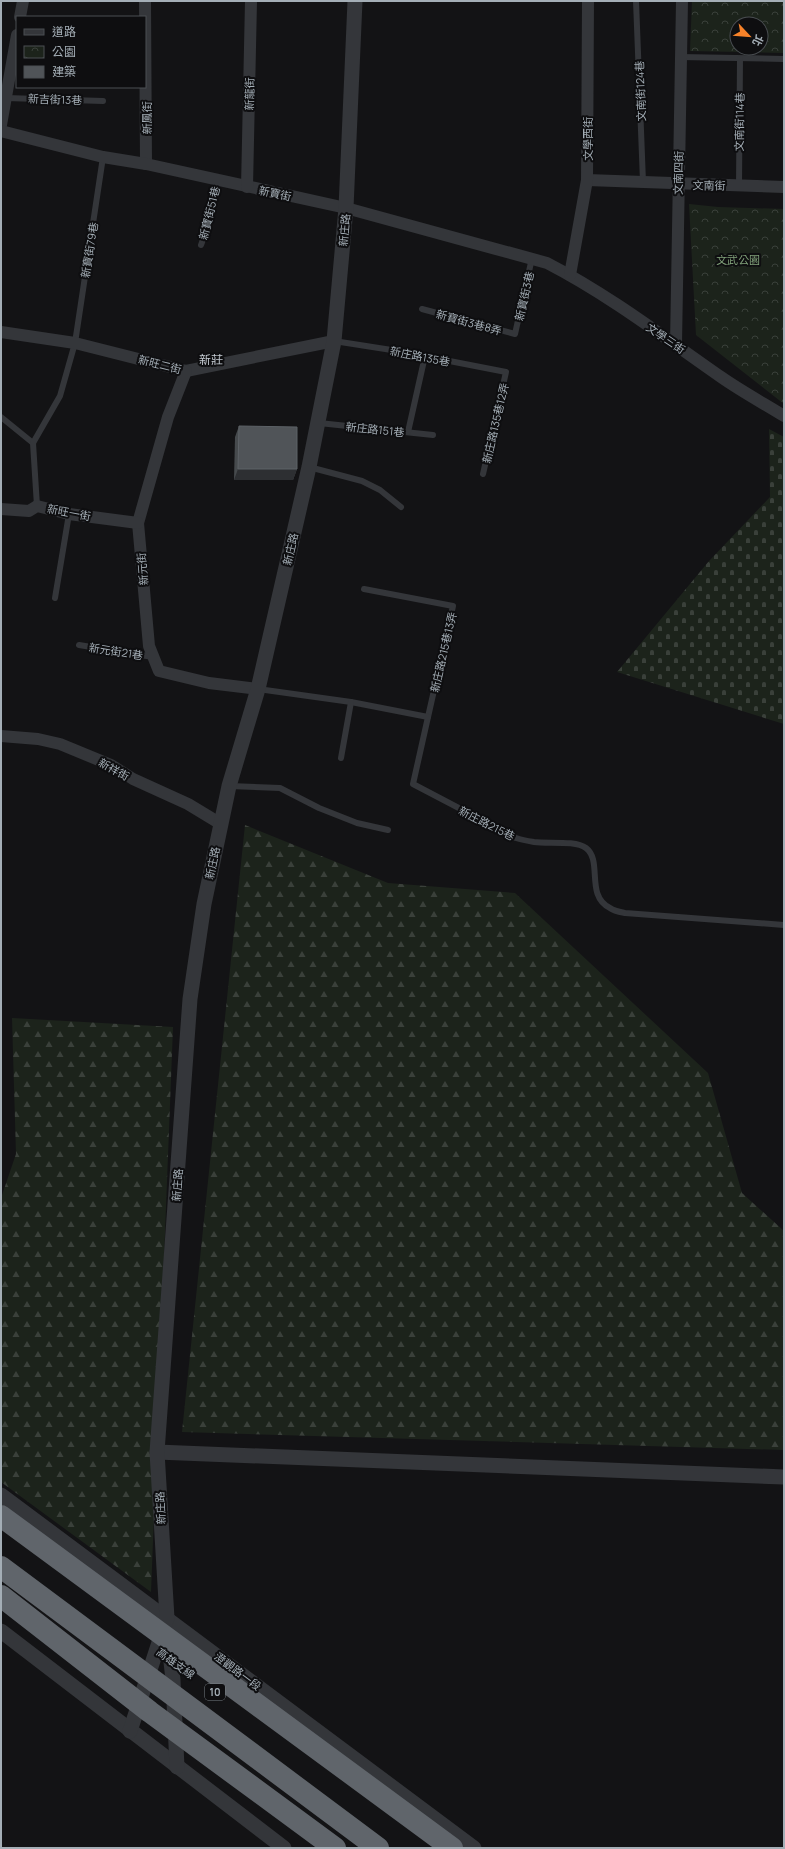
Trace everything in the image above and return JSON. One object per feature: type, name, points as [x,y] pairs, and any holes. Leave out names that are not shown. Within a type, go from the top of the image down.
[{"type":"highway","points":[[1,1516],[452,1848]]},
{"type":"highway","name":"高雄支線","points":[[1,1535],[429,1848]]},
{"type":"highway","name":"10","points":[[1,1567],[378,1848]]},
{"type":"highway","points":[[1,1596],[150,1712],[334,1848]]},
{"type":"street","points":[[20,16],[23,1]]},
{"type":"street","name":"新鳳街","points":[[146,1],[146,164]]},
{"type":"street","name":"新龍街","points":[[248,187],[251,1]]},
{"type":"street","name":"新庄路","points":[[130,1731],[167,1618],[157,1452],[190,1000],[204,904],[229,786],[258,689],[309,467],[334,341],[346,208],[355,1]]},
{"type":"street","name":"文學西街","points":[[570,274],[586,180],[588,1]]},
{"type":"street","name":"文南四街","points":[[676,344],[682,1]]},
{"type":"street","points":[[1,125],[16,44]]},
{"type":"street","name":"新寶街","points":[[1,131],[104,157],[146,164],[346,208],[547,263]]},
{"type":"street","name":"文南街","points":[[586,180],[678,185],[784,187]]},
{"type":"street","name":"文學三街","points":[[547,263],[570,274],[676,344],[723,378],[784,416]]},
{"type":"street","name":"新旺二街","points":[[1,343],[6,333],[75,343],[186,371],[334,341]]},
{"type":"street","name":"新元街","points":[[186,371],[168,417],[138,523],[149,646],[159,672],[209,683],[258,689]]},
{"type":"street","name":"新旺一街","points":[[1,509],[29,511],[37,506],[69,514],[138,523]]},
{"type":"street","name":"新祥街","points":[[1,736],[38,739],[60,744],[111,765],[132,779],[188,804],[221,824]]},
{"type":"street","points":[[157,1452],[784,1478]]},
{"type":"street","name":"澄觀路一段","points":[[1,1494],[474,1848]]},
{"type":"street","points":[[167,1618],[173,1680],[177,1767]]},
{"type":"street","points":[[1,1630],[90,1698],[130,1731],[284,1848]]},
{"type":"lane","name":"文南街124巷","points":[[636,1],[643,182]]},
{"type":"lane","points":[[680,57],[784,59]]},
{"type":"lane","name":"文南街114巷","points":[[738,186],[740,59]]},
{"type":"lane","name":"新吉街13巷","points":[[6,98],[103,101]]},
{"type":"lane","name":"新寶街79巷","points":[[33,443],[60,396],[75,343],[104,157]]},
{"type":"lane","name":"新寶街51巷","points":[[201,245],[208,226],[218,180]]},
{"type":"lane","name":"新寶街3巷","points":[[515,334],[532,258]]},
{"type":"lane","name":"新寶街3巷8弄","points":[[422,309],[515,334]]},
{"type":"lane","name":"新庄路135巷","points":[[334,341],[425,356],[506,372]]},
{"type":"lane","points":[[408,432],[425,356]]},
{"type":"lane","name":"新庄路135巷12弄","points":[[483,474],[506,372]]},
{"type":"lane","points":[[1,417],[33,443],[37,506]]},
{"type":"lane","name":"新庄路151巷","points":[[317,423],[433,435]]},
{"type":"lane","points":[[309,467],[362,481],[380,490],[401,507]]},
{"type":"lane","points":[[55,598],[69,514]]},
{"type":"lane","name":"新庄路215巷13弄","points":[[364,588],[453,606],[428,717]]},
{"type":"lane","name":"新元街21巷","points":[[79,645],[153,657]]},
{"type":"lane","points":[[258,689],[351,702],[428,717]]},
{"type":"lane","points":[[341,758],[351,702]]},
{"type":"lane","name":"新庄路215巷","points":[[428,717],[413,784],[516,838],[533,842],[573,844],[585,847],[592,855],[596,889],[601,901],[609,908],[624,913],[784,925]]},
{"type":"lane","points":[[229,786],[280,788],[319,808],[357,823],[388,830]]},
{"type":"green space","points":[[692,1],[784,1],[784,53],[769,53],[769,16],[729,16],[729,52],[690,51]]},
{"type":"green space","name":"文武公園","points":[[689,204],[718,207],[784,209],[784,404],[696,335]]},
{"type":"green space","points":[[769,429],[784,437],[784,724],[617,672],[709,561],[770,497]]},
{"type":"green space","points":[[245,825],[388,883],[515,893],[708,1073],[742,1193],[784,1231],[784,1450],[182,1432]]},
{"type":"green space","points":[[12,1018],[173,1027],[151,1592],[1,1482],[1,1198],[16,1154]]},
{"type":"building","points":[[239,426],[297,427],[297,469],[238,469]]},
{"type":"district","name":"新莊","points":[[211,359]]}]
